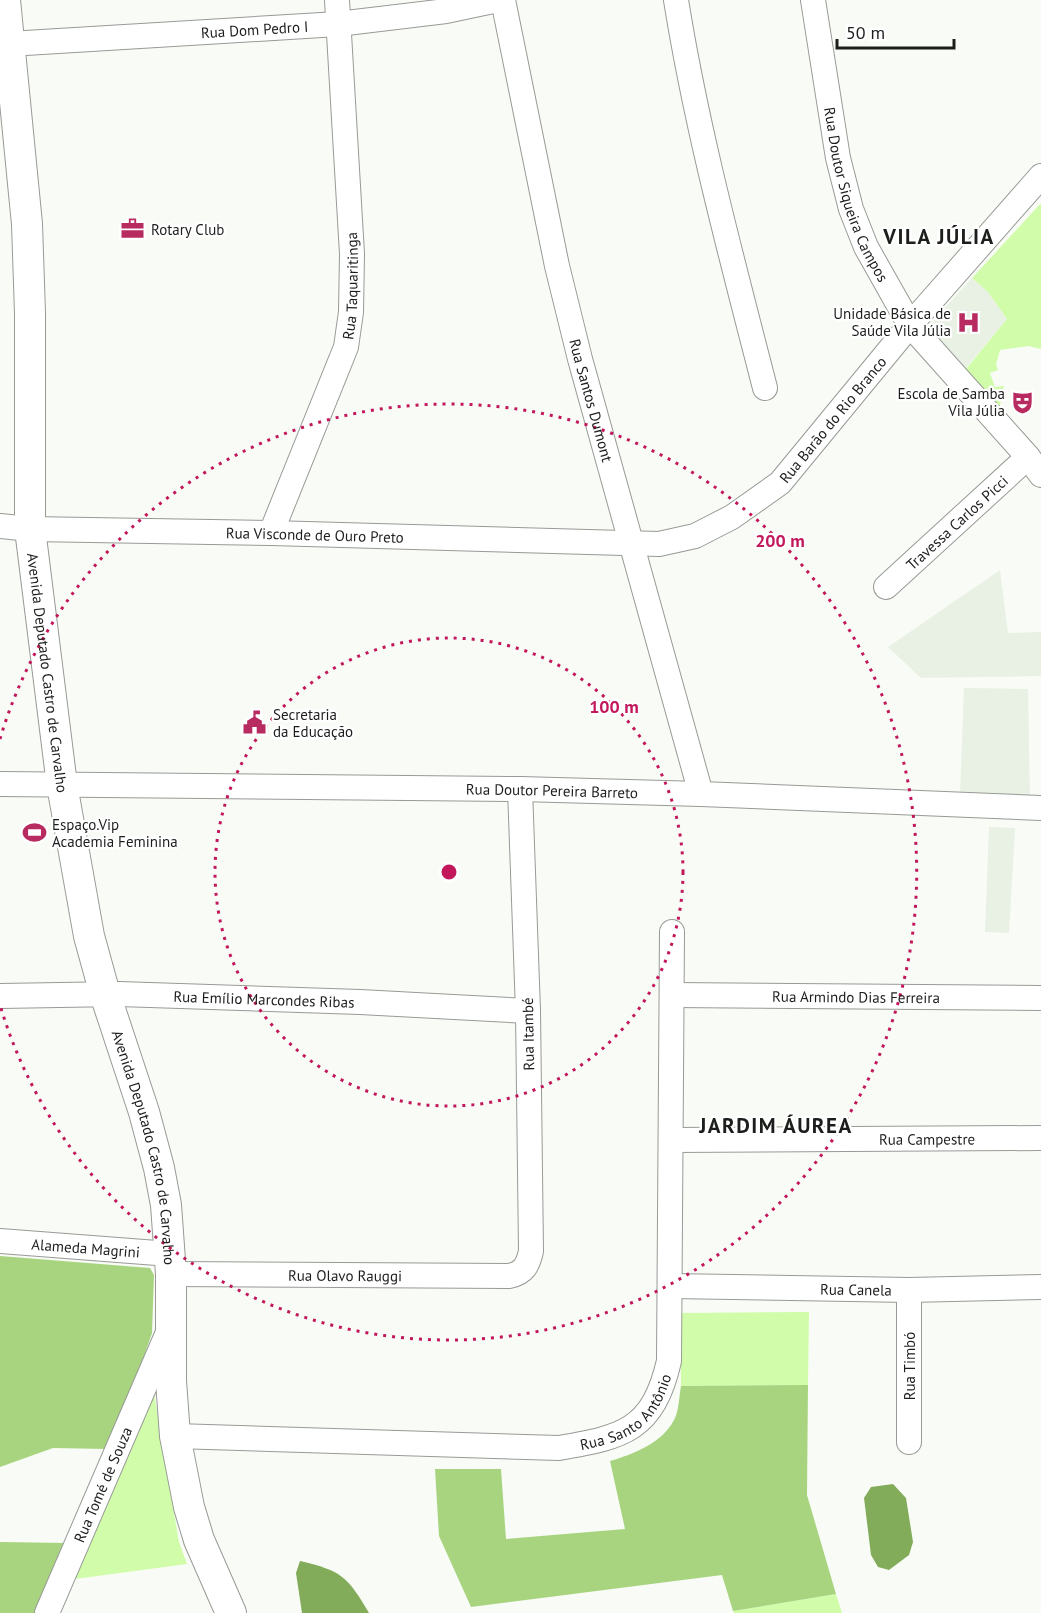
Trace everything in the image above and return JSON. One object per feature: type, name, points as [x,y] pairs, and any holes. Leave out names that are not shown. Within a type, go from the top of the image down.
[{"type":"main road","name":"Avenida Deputado Castro de Carvalho","points":[[5,0],[9,44],[6,89],[27,224],[30,326],[30,529],[62,785],[89,936],[105,994],[144,1112],[166,1205],[171,1264],[171,1326],[164,1358],[175,1436],[189,1507],[200,1540],[231,1613]]},
{"type":"street","name":"Rua Dom Pedro I","points":[[9,44],[337,12],[435,12],[498,0]]},
{"type":"street","name":"Rua Santos Dumont","points":[[502,0],[557,266],[580,360],[701,794]]},
{"type":"street","points":[[676,0],[701,139],[765,388]]},
{"type":"street","name":"Rua Doutor Siqueira Campos","points":[[813,0],[838,158],[851,209],[866,247],[910,325],[1035,466]]},
{"type":"street","name":"Rua Taquaritinga","points":[[271,533],[346,347],[351,312],[352,254],[337,12]]},
{"type":"street","name":"Rua Barão do Rio Branco","points":[[631,543],[659,544],[694,537],[732,517],[780,483],[910,325],[1041,176]]},
{"type":"street","name":"Travessa Carlos Picci","points":[[886,588],[1035,466]]},
{"type":"street","name":"Rua Visconde de Ouro Preto","points":[[0,526],[30,529],[631,543]]},
{"type":"street","name":"Rua Doutor Pereira Barreto","points":[[0,784],[520,789],[1041,808]]},
{"type":"street","name":"Rua Itambé","points":[[517,1275],[528,1262],[531,1251],[528,1011],[520,789]]},
{"type":"street","name":"Rua Santo Antônio","points":[[175,1436],[559,1448],[597,1442],[628,1430],[648,1413],[663,1386],[669,1361],[672,932]]},
{"type":"street","name":"Rua Emílio Marcondes Ribas","points":[[0,996],[105,994],[360,1002],[528,1011]]},
{"type":"street","name":"Rua Armindo Dias Ferreira","points":[[672,995],[1041,998]]},
{"type":"street","name":"Rua Campestre","points":[[671,1140],[1041,1138]]},
{"type":"street","name":"Alameda Magrini","points":[[0,1241],[171,1264]]},
{"type":"street","name":"Rua Olavo Rauggi","points":[[171,1264],[517,1275]]},
{"type":"street","name":"Rua Canela","points":[[670,1286],[909,1290],[1041,1287]]},
{"type":"street","name":"Rua Timbó","points":[[909,1290],[909,1442]]},
{"type":"street","name":"Rua Tomé de Souza","points":[[47,1613],[164,1358]]},
{"type":"shaded area","points":[[1041,203],[1041,349],[1028,346],[1000,350],[996,365],[998,370],[990,373],[995,387],[1004,386],[999,410],[965,370],[1007,319],[988,292],[972,278]]},
{"type":"shaded area","name":"Unidade Básica de Saúde Vila Júlia","points":[[972,278],[988,292],[1007,319],[964,370],[936,337],[933,325],[934,320]]},
{"type":"shaded area","points":[[1000,570],[1008,633],[1041,632],[1041,676],[921,678],[888,647]]},
{"type":"shaded area","points":[[964,688],[1028,689],[1030,797],[960,795]]},
{"type":"shaded area","points":[[989,827],[1015,828],[1009,933],[985,932]]},
{"type":"shaded area","points":[[0,1256],[150,1268],[154,1275],[152,1333],[106,1449],[53,1448],[0,1467]]},
{"type":"shaded area","points":[[809,1312],[808,1385],[681,1386],[680,1313]]},
{"type":"shaded area","points":[[808,1385],[807,1495],[836,1594],[733,1611],[722,1575],[471,1607],[439,1536],[435,1469],[501,1469],[506,1539],[625,1529],[610,1461],[647,1446],[669,1428],[676,1416],[681,1386]]},
{"type":"shaded area","points":[[153,1388],[179,1542],[187,1564],[75,1579]]},
{"type":"shaded area","points":[[893,1484],[906,1498],[913,1542],[909,1555],[889,1570],[878,1567],[871,1555],[864,1498],[871,1487]]},
{"type":"shaded area","points":[[0,1542],[67,1543],[36,1613],[0,1613]]},
{"type":"shaded area","points":[[300,1561],[325,1568],[342,1577],[355,1591],[369,1613],[302,1613],[296,1573]]},
{"type":"shaded area","points":[[836,1594],[842,1613],[734,1613],[733,1611]]},
{"type":"place","name":"Rotary Club","points":[[133,229]]},
{"type":"place","name":"Unidade Básica de Saúde Vila Júlia","points":[[969,322]]},
{"type":"place","name":"Escola de Samba Vila Júlia","points":[[1023,402]]},
{"type":"place","name":"Secretaria da Educação","points":[[255,723]]},
{"type":"place","name":"Espaço.Vip Academia Feminina","points":[[34,833]]},
{"type":"district","name":"VILA JÚLIA","points":[[939,236]]},
{"type":"district","name":"JARDIM ÁUREA","points":[[776,1125]]}]
